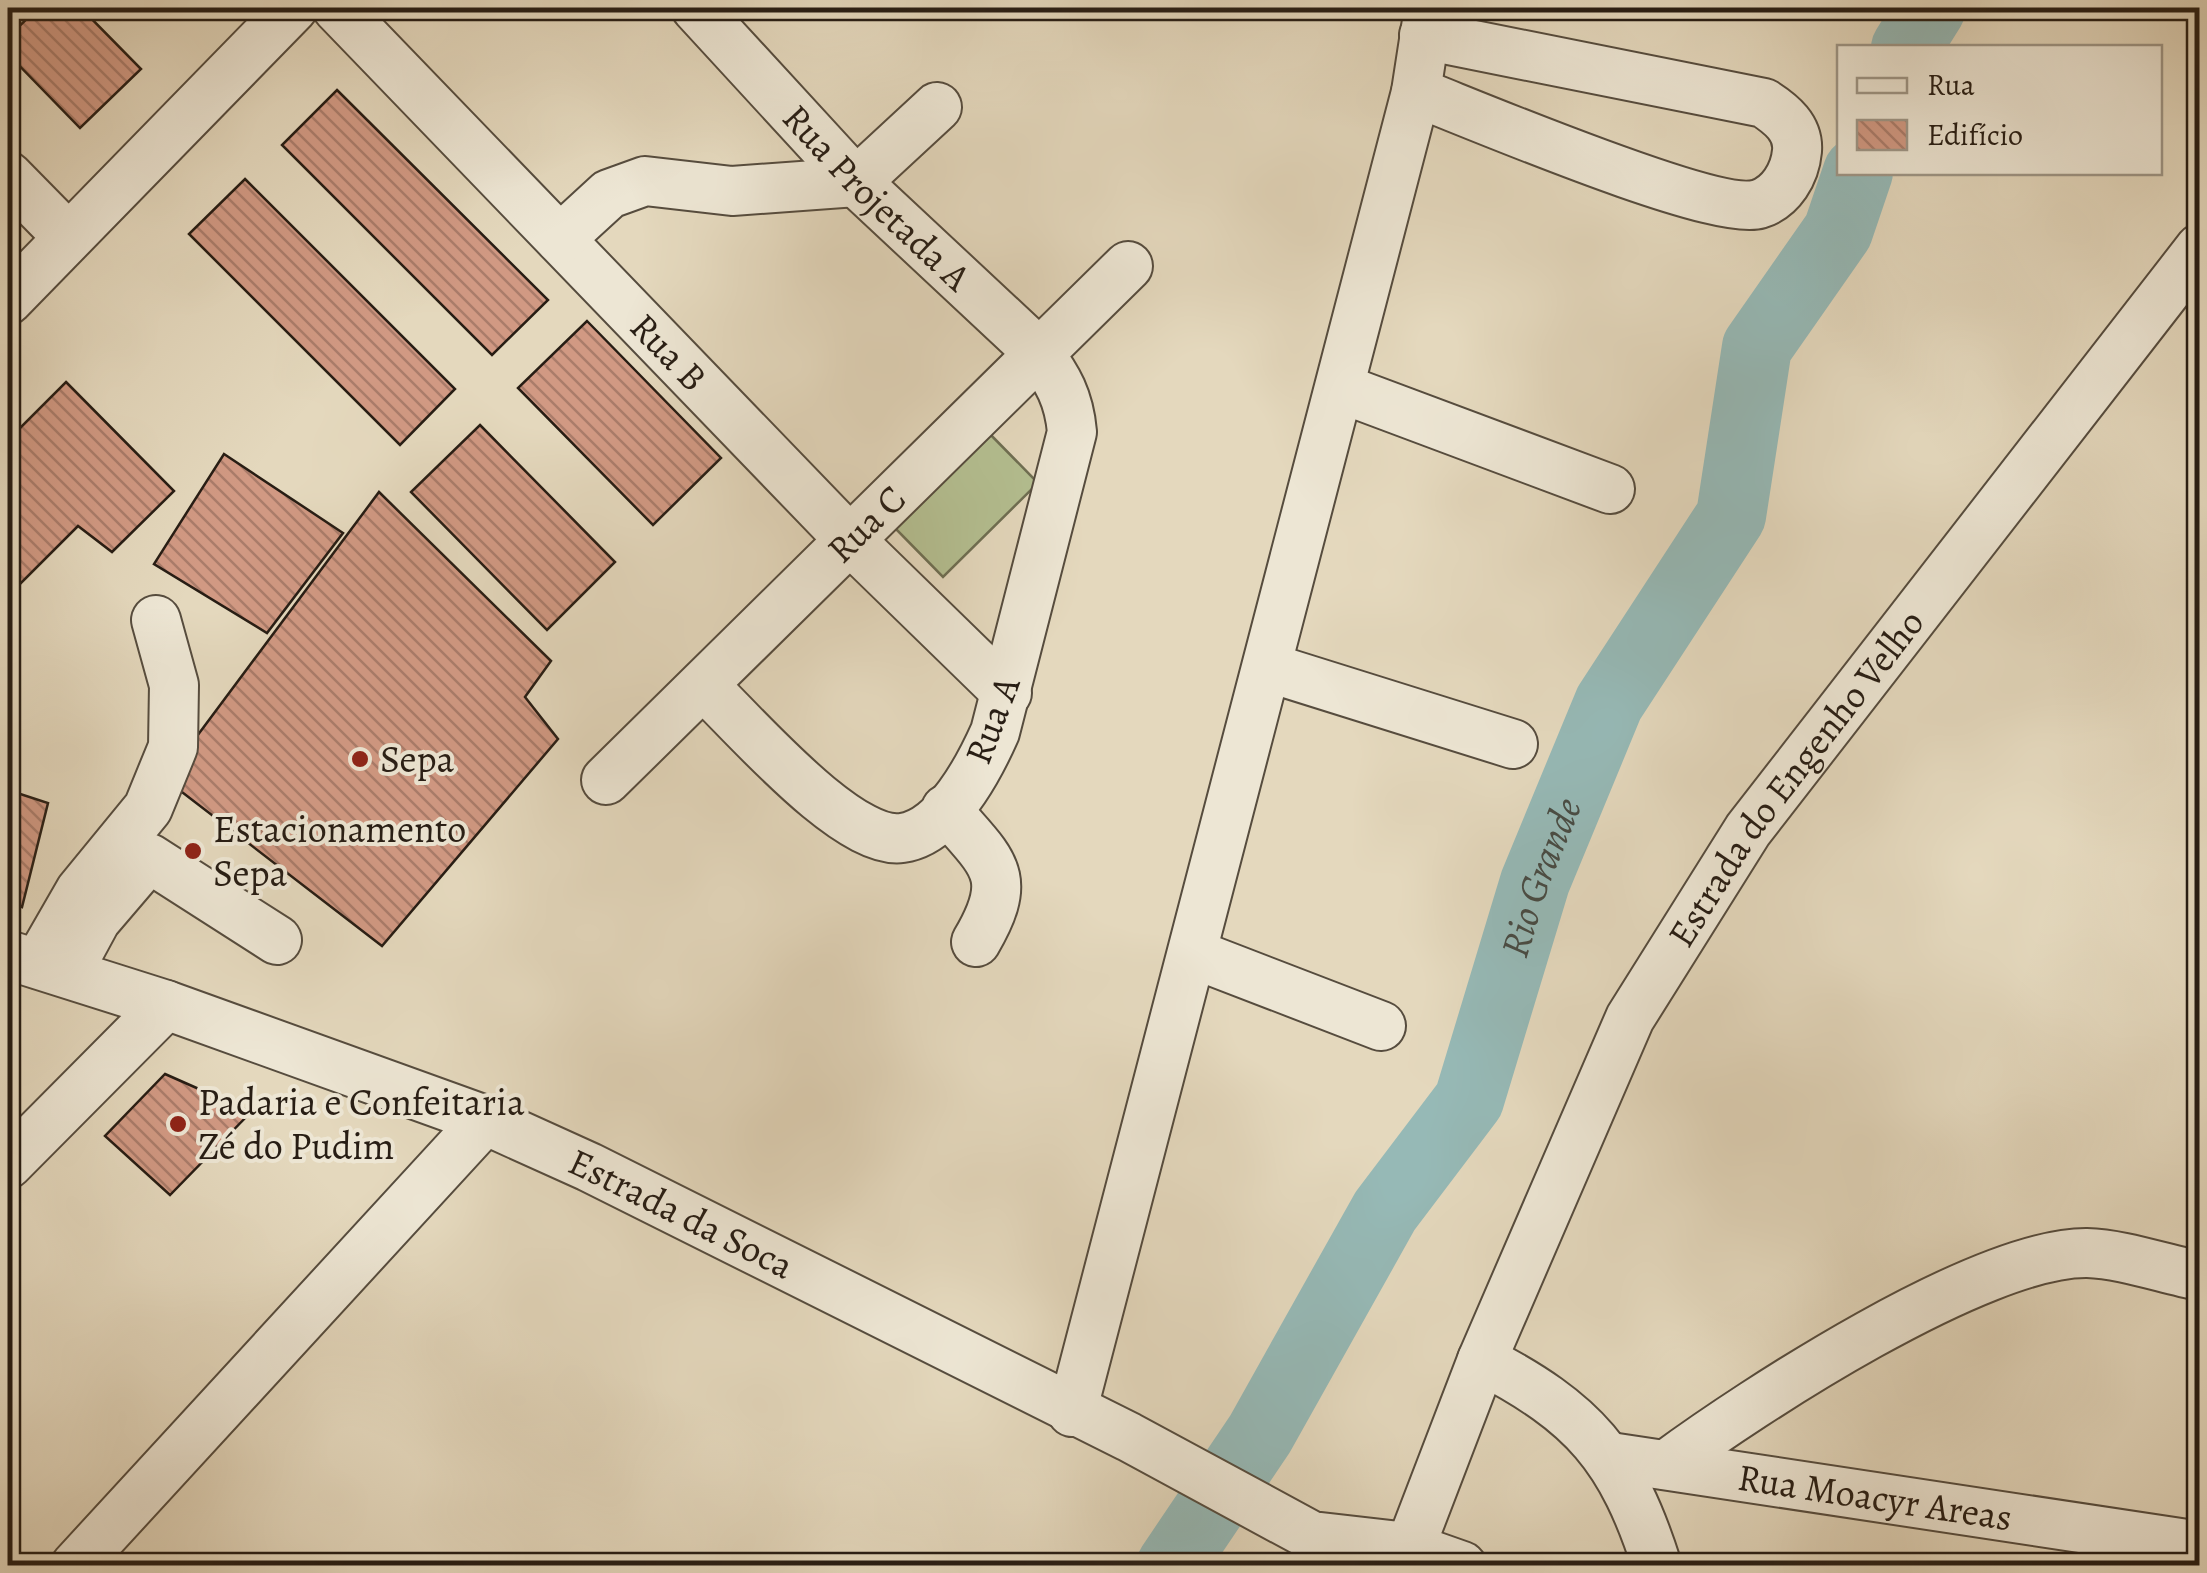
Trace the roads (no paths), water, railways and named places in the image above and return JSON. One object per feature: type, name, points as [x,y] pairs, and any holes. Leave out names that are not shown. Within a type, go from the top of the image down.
[{"type":"street","points":[[8,300],[294,8]]},
{"type":"street","name":"Rua B","points":[[337,8],[852,542],[1006,693]]},
{"type":"street","name":"Rua Projetada A","points":[[696,8],[856,182],[1049,368]]},
{"type":"street","points":[[1072,1412],[1416,92],[1426,22],[1764,103],[1793,130],[1797,150],[1786,186],[1774,197],[1757,205],[1731,206],[1627,173],[1416,92]]},
{"type":"street","points":[[560,238],[609,194],[645,181],[732,191],[856,182],[936,107]]},
{"type":"street","points":[[8,176],[67,236]]},
{"type":"street","name":"Estrada do Engenho Velho","points":[[1406,1556],[1482,1360],[1630,1018],[1748,830],[2200,248]]},
{"type":"street","name":"Rua C","points":[[606,780],[852,542],[1049,368],[1128,266]]},
{"type":"street","name":"Rua A","points":[[704,686],[822,799],[863,830],[888,838],[918,834],[946,808],[980,765],[1006,693],[1072,432],[1049,368]]},
{"type":"street","points":[[1340,388],[1610,489]]},
{"type":"street","points":[[38,964],[80,891],[148,808],[173,748],[174,685],[156,620]]},
{"type":"street","points":[[1268,667],[1513,744]]},
{"type":"street","points":[[38,964],[96,920],[149,858],[155,828],[148,808]]},
{"type":"street","points":[[946,808],[997,875],[1000,891],[976,942]]},
{"type":"street","points":[[149,858],[277,940]]},
{"type":"street","points":[[1194,954],[1381,1026]]},
{"type":"street","name":"Estrada da Soca","points":[[38,964],[166,1005],[485,1120],[589,1167],[1072,1412],[1129,1437],[1312,1536],[1462,1566]]},
{"type":"street","points":[[8,1164],[166,1005]]},
{"type":"street","points":[[75,1566],[485,1120]]},
{"type":"street","points":[[1666,1465],[1740,1410],[1906,1317],[2030,1262],[2088,1254],[2200,1276]]},
{"type":"street","points":[[1482,1360],[1525,1383],[1583,1426],[1610,1457],[1638,1507],[1657,1566]]},
{"type":"street","name":"Rua Moacyr Areas","points":[[1610,1457],[2200,1546]]},
{"type":"street","points":[[1256,1506],[1299,1565]]},
{"type":"waterway","name":"Rio Grande","points":[[1908,45],[1931,8]]},
{"type":"waterway","name":"Rio Grande","points":[[1171,1566],[1260,1434],[1385,1211],[1469,1100],[1535,882],[1609,703],[1731,516],[1757,347],[1838,231],[1857,175]]},
{"type":"place","name":"Sepa","points":[[360,759]]},
{"type":"place","name":"Estacionamento Sepa","points":[[193,851]]},
{"type":"place","name":"Padaria e Confeitaria Zé do Pudim","points":[[178,1124]]}]
